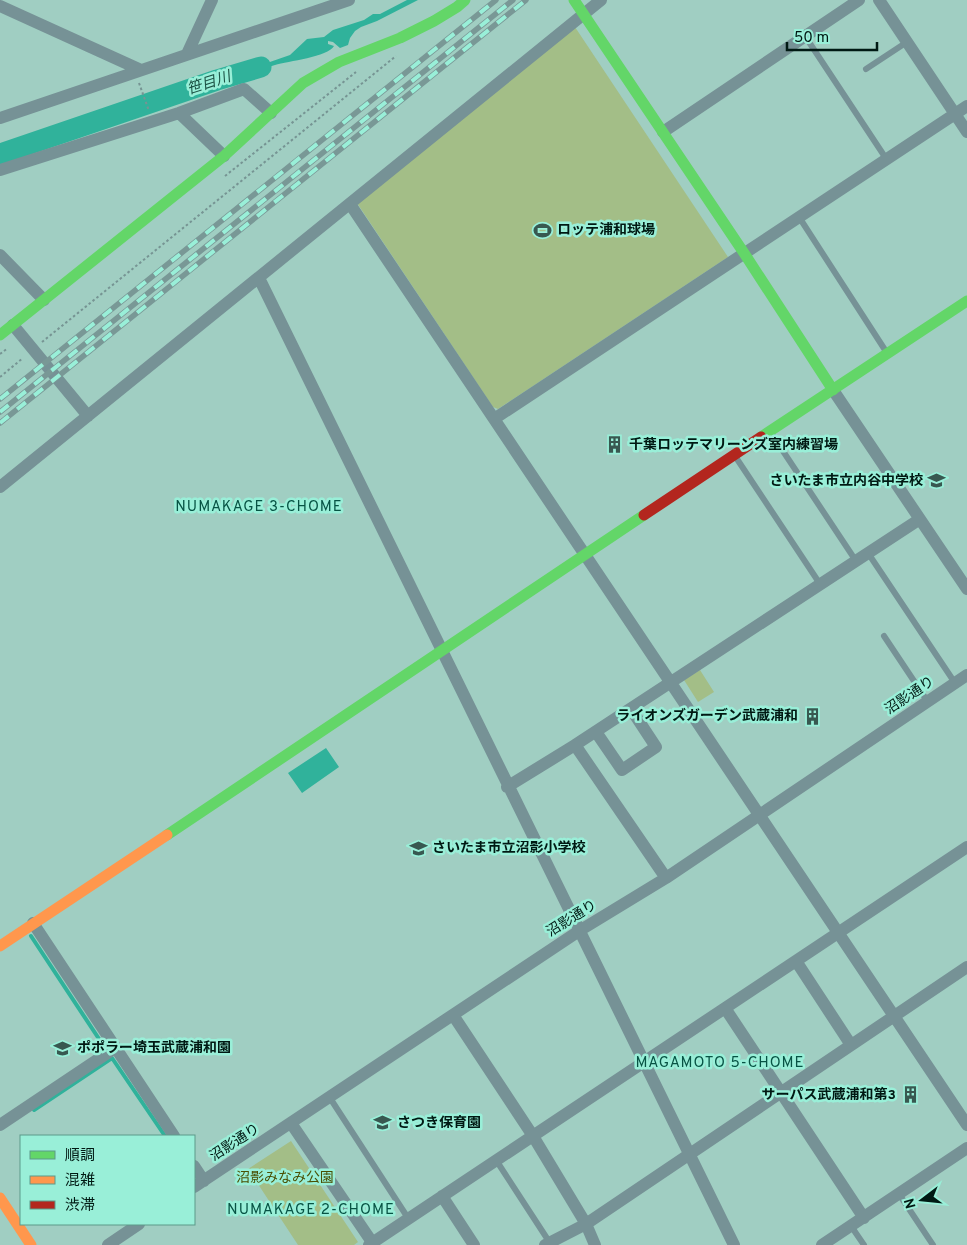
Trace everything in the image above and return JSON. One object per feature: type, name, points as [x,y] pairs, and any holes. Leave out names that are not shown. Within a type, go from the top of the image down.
[{"type":"street","points":[[187,54],[212,0]]},
{"type":"street","points":[[0,118],[140,76],[187,54],[349,0]]},
{"type":"street","points":[[0,335],[224,156],[303,83],[339,62],[400,38],[434,21],[465,0]]},
{"type":"street","points":[[574,0],[967,589]]},
{"type":"street","points":[[0,487],[601,0]]},
{"type":"street","points":[[663,132],[859,0]]},
{"type":"street","points":[[878,0],[967,132]]},
{"type":"street","points":[[0,6],[140,76]]},
{"type":"street","points":[[0,170],[179,113],[244,89],[270,113]]},
{"type":"street","points":[[494,419],[967,106]]},
{"type":"street","points":[[179,113],[224,156]]},
{"type":"street","points":[[350,204],[967,1125]]},
{"type":"street","points":[[0,255],[44,300]]},
{"type":"street","points":[[259,278],[507,787],[734,1245]]},
{"type":"street","points":[[0,946],[585,554],[967,302]]},
{"type":"street","points":[[13,325],[88,416]]},
{"type":"street","points":[[507,787],[575,746],[920,519]]},
{"type":"street","name":"沼影通り","points":[[199,1184],[579,932],[666,878],[967,675]]},
{"type":"street","points":[[596,732],[622,770],[656,747],[631,709]]},
{"type":"street","points":[[575,746],[666,878]]},
{"type":"street","points":[[291,1123],[372,1244],[408,1218],[967,847]]},
{"type":"street","points":[[33,923],[173,1135]]},
{"type":"street","points":[[796,961],[851,1045]]},
{"type":"street","points":[[548,1244],[586,1224],[690,1156],[781,1092],[967,968]]},
{"type":"street","points":[[725,1008],[864,1218]]},
{"type":"street","points":[[453,1015],[533,1136],[586,1224],[595,1245]]},
{"type":"street","points":[[0,1125],[115,1048]]},
{"type":"street","points":[[822,1245],[967,1148]]},
{"type":"street","points":[[195,1170],[199,1184]]},
{"type":"street","points":[[442,1196],[474,1245]]},
{"type":"street","points":[[0,1198],[31,1245]]},
{"type":"street","points":[[108,1245],[138,1225]]},
{"type":"lane","points":[[805,36],[887,160]]},
{"type":"lane","points":[[866,69],[906,42]]},
{"type":"lane","points":[[799,217],[887,354]]},
{"type":"lane","points":[[770,431],[856,561]]},
{"type":"lane","points":[[735,456],[820,584]]},
{"type":"lane","points":[[868,553],[955,683]]},
{"type":"lane","points":[[884,636],[928,702]]},
{"type":"lane","points":[[330,1098],[408,1218]]},
{"type":"lane","points":[[496,1160],[548,1244]]},
{"type":"lane","points":[[899,1194],[933,1245]]},
{"type":"lane","points":[[851,1226],[864,1245]]},
{"type":"path","points":[[0,377],[403,51]]},
{"type":"path","points":[[140,76],[150,114]]},
{"type":"green space","name":"ロッテ浦和球場","points":[[575,27],[728,257],[498,409],[493,407],[357,203]]},
{"type":"green space","points":[[700,670],[714,692],[698,702],[684,680]]},
{"type":"green space","name":"沼影みなみ公園","points":[[291,1141],[358,1242],[354,1245],[298,1245],[248,1169]]},
{"type":"shaded area","name":"笹目川","points":[[407,0],[418,0],[361,27],[355,31],[348,45],[340,48],[333,42],[328,41],[328,44],[334,46],[324,53],[281,63],[234,80],[232,75],[290,55],[307,39],[324,37],[333,30],[364,20],[373,14],[380,14]]},
{"type":"shaded area","points":[[326,748],[339,767],[302,793],[288,773]]},
{"type":"waterway","name":"笹目川","points":[[0,154],[217,80],[261,67]]},
{"type":"waterway","points":[[31,936],[105,1048]]},
{"type":"waterway","points":[[34,1110],[112,1058],[164,1135]]},
{"type":"railway","points":[[0,399],[496,0]]},
{"type":"railway","points":[[0,412],[513,0]]},
{"type":"railway","points":[[0,423],[526,0]]},
{"type":"traffic: fast","points":[[0,335],[224,156],[303,83],[339,62],[400,38],[434,21],[465,0]]},
{"type":"traffic: fast","points":[[574,0],[744,253],[833,390]]},
{"type":"traffic: fast","points":[[761,437],[967,301]]},
{"type":"traffic: fast","points":[[167,835],[644,515]]},
{"type":"traffic: slow","points":[[0,946],[167,835]]},
{"type":"traffic: slow","points":[[0,1198],[31,1245]]},
{"type":"traffic: jam","points":[[644,515],[761,437]]},
{"type":"place","name":"ロッテ浦和球場","points":[[543,230]]},
{"type":"place","name":"千葉ロッテマリーンズ室内練習場","points":[[615,445]]},
{"type":"place","name":"さいたま市立内谷中学校","points":[[937,481]]},
{"type":"place","name":"ライオンズガーデン武蔵浦和","points":[[812,716]]},
{"type":"place","name":"さいたま市立沼影小学校","points":[[418,848]]},
{"type":"place","name":"ポポラー埼玉武蔵浦和園","points":[[63,1048]]},
{"type":"place","name":"サーパス武蔵浦和第3","points":[[910,1095]]},
{"type":"place","name":"さつき保育園","points":[[383,1123]]},
{"type":"district","name":"NUMAKAGE 3-CHOME","points":[[259,507]]},
{"type":"district","name":"MAGAMOTO 5-CHOME","points":[[720,1063]]},
{"type":"district","name":"NUMAKAGE 2-CHOME","points":[[311,1210]]}]
